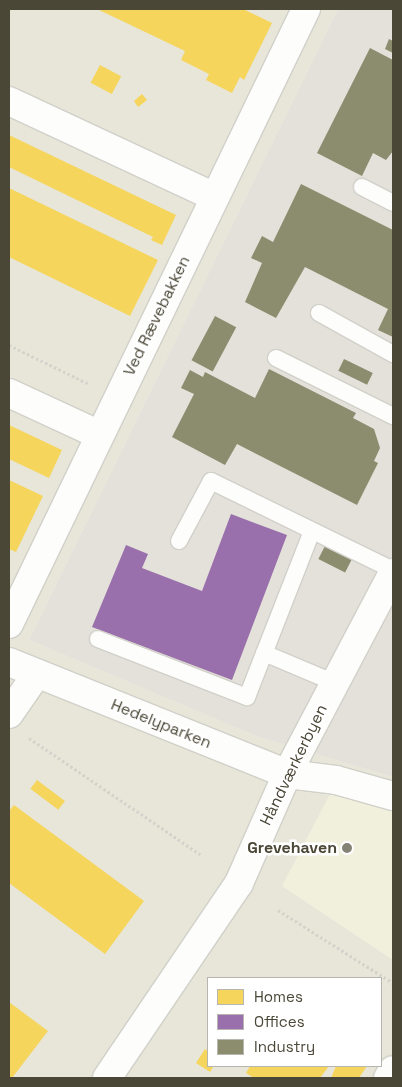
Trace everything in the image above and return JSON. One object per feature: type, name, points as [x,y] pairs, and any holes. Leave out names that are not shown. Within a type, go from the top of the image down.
[{"type":"street","name":"Ved Rævebakken","points":[[9,624],[306,9]]},
{"type":"street","points":[[9,101],[214,197]]},
{"type":"street","points":[[9,393],[100,435]]},
{"type":"street","name":"Håndværkerbyen","points":[[107,1078],[239,883],[287,774],[393,572]]},
{"type":"street","name":"Hedelyparken","points":[[9,662],[36,675],[287,774],[336,780],[393,796]]},
{"type":"street","points":[[9,714],[36,675]]},
{"type":"street","points":[[388,1078],[393,1070]]},
{"type":"lane","points":[[362,187],[393,203]]},
{"type":"lane","points":[[319,313],[393,354]]},
{"type":"lane","points":[[276,358],[393,416]]},
{"type":"lane","points":[[179,541],[211,481],[393,572]]},
{"type":"lane","points":[[98,639],[247,697],[312,531]]},
{"type":"lane","points":[[264,652],[335,682]]},
{"type":"path","points":[[9,346],[118,398]]},
{"type":"path","points":[[25,736],[200,854]]},
{"type":"path","points":[[278,910],[393,983]]},
{"type":"shaded area","points":[[9,9],[338,9],[29,640],[259,737],[393,777],[393,1078],[9,1078]]},
{"type":"shaded area","points":[[338,9],[393,9],[393,777],[259,737],[29,640]]},
{"type":"shaded area","name":"Grevehaven","points":[[330,794],[393,811],[393,960],[282,886]]},
{"type":"building: Homes","points":[[97,9],[243,9],[272,23],[244,80],[240,77],[232,93],[206,80],[209,74],[181,60],[185,51]]},
{"type":"building: Homes","points":[[100,65],[121,76],[112,94],[91,83]]},
{"type":"building: Homes","points":[[142,94],[147,100],[138,107],[134,101]]},
{"type":"building: Homes","points":[[9,135],[176,215],[162,245],[151,240],[153,237],[9,167]]},
{"type":"building: Homes","points":[[9,188],[158,260],[130,316],[9,257]]},
{"type":"building: Homes","points":[[9,425],[62,450],[49,478],[9,459]]},
{"type":"building: Homes","points":[[9,480],[43,496],[16,552],[9,549]]},
{"type":"building: Homes","points":[[37,780],[65,801],[58,810],[30,789]]},
{"type":"building: Homes","points":[[14,805],[144,901],[105,954],[9,883],[9,811]]},
{"type":"building: Homes","points":[[9,1002],[48,1031],[12,1078],[9,1078]]},
{"type":"building: Homes","points":[[205,1049],[207,1050],[207,1067],[213,1067],[210,1072],[196,1063]]},
{"type":"building: Homes","points":[[249,1067],[328,1067],[320,1078],[254,1078],[246,1073]]},
{"type":"building: Homes","points":[[336,1067],[366,1067],[359,1078],[331,1078]]},
{"type":"building: Offices","points":[[231,514],[287,535],[232,680],[92,627],[126,545],[148,554],[142,568],[202,591]]},
{"type":"building: Industry","points":[[389,39],[393,41],[393,53],[385,49]]},
{"type":"building: Industry","points":[[370,48],[393,60],[393,151],[386,160],[373,153],[362,176],[317,153]]},
{"type":"building: Industry","points":[[301,184],[393,230],[393,337],[378,330],[388,309],[305,267],[276,318],[245,302],[262,263],[251,258],[262,236],[273,242]]},
{"type":"building: Industry","points":[[215,316],[236,327],[213,371],[192,360]]},
{"type":"building: Industry","points":[[344,359],[373,373],[367,385],[338,371]]},
{"type":"building: Industry","points":[[269,369],[356,413],[353,418],[374,429],[380,448],[374,461],[378,463],[357,505],[237,444],[225,465],[172,437],[194,394],[181,388],[190,370],[203,377],[205,372],[255,398]]},
{"type":"building: Industry","points":[[327,542],[354,556],[345,573],[318,559]]},
{"type":"place","name":"Grevehaven","points":[[347,848]]}]
